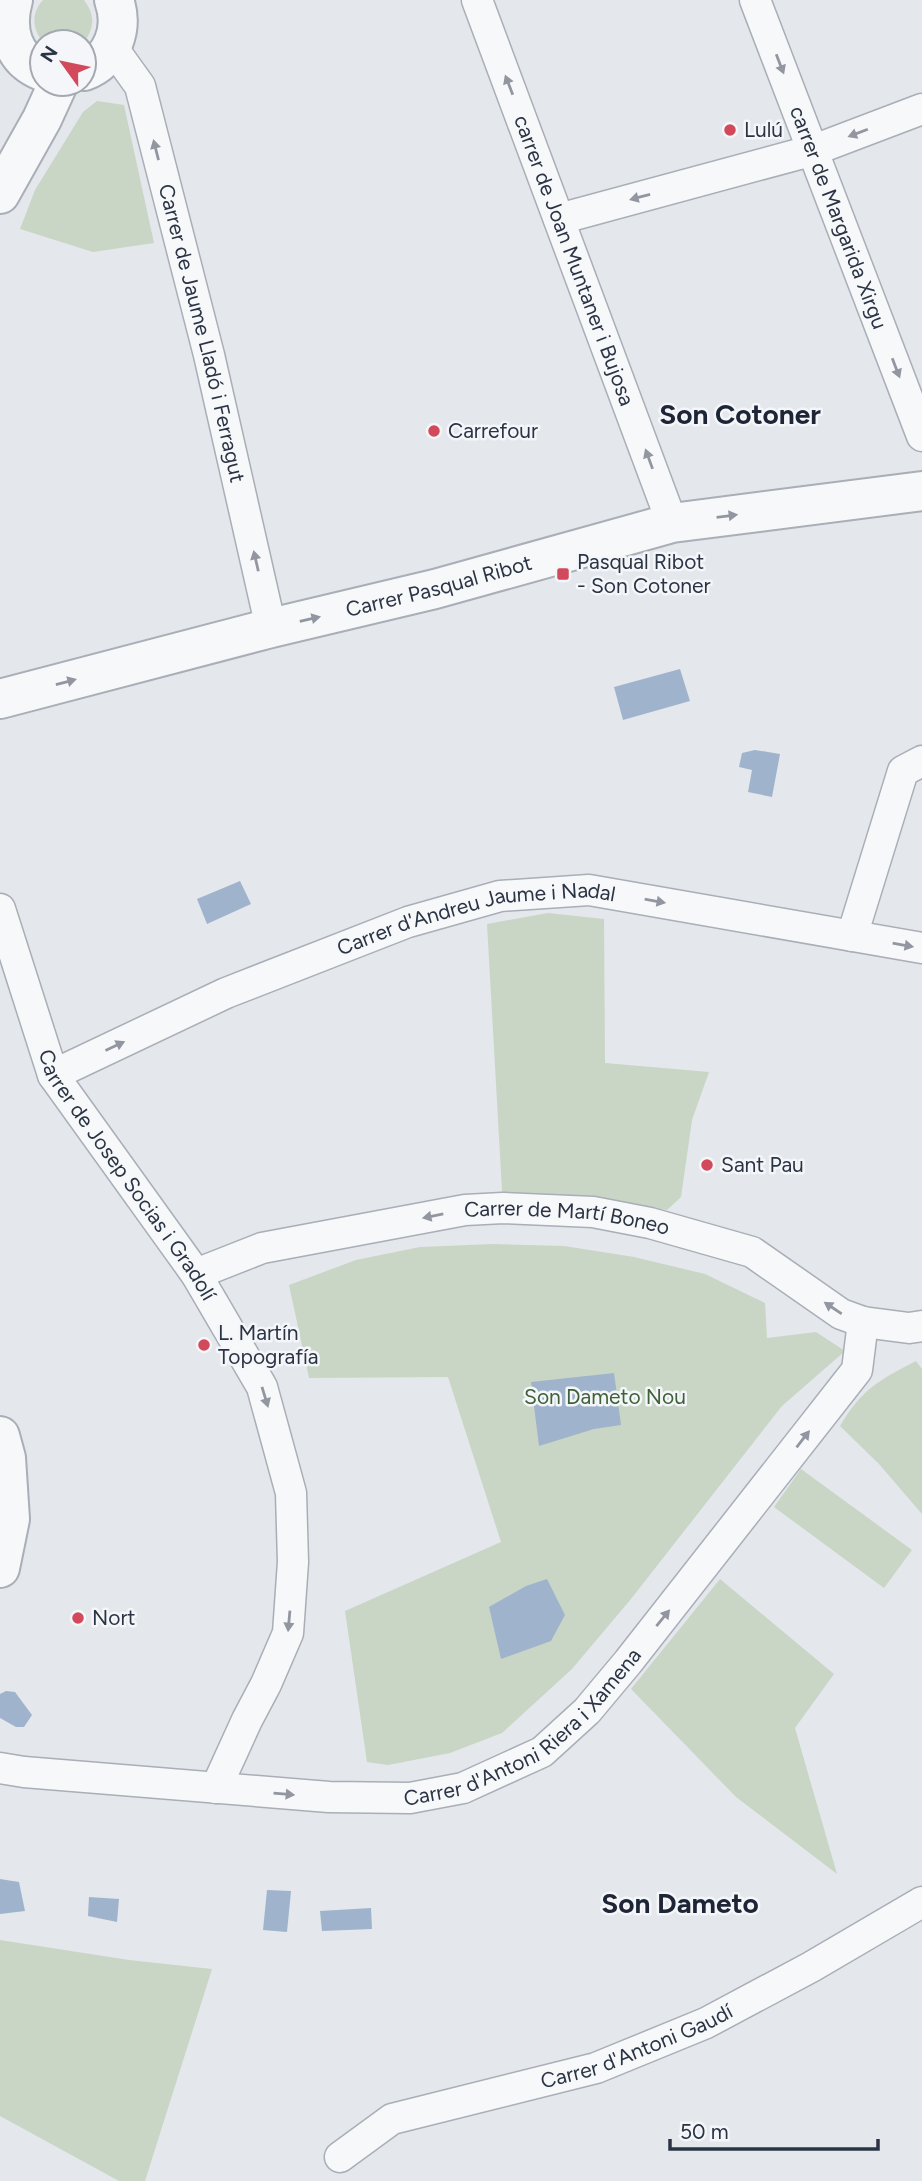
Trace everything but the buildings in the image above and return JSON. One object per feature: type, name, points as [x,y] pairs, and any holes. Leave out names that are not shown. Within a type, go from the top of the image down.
[{"type":"street","points":[[98,59],[117,33],[118,18],[114,0]]},
{"type":"street","name":"carrer de Joan Muntaner i Bujosa","points":[[477,0],[672,523]]},
{"type":"street","name":"carrer de Margarida Xirgu","points":[[755,0],[922,436]]},
{"type":"street","points":[[8,21],[14,46],[28,61]]},
{"type":"street","name":"Carrer de Jaume Lladó i Ferragut","points":[[98,59],[139,86],[209,355],[271,628]]},
{"type":"street","points":[[0,194],[52,98]]},
{"type":"street","points":[[559,219],[814,150],[922,108]]},
{"type":"street","name":"Carrer Pasqual Ribot","points":[[0,699],[271,628],[435,589],[672,523],[922,491]]},
{"type":"street","points":[[852,936],[903,771],[922,761]]},
{"type":"street","name":"Carrer d'Andreu Jaume i Nadal","points":[[53,1075],[226,993],[408,922],[500,895],[589,890],[922,948]]},
{"type":"street","name":"Carrer de Josep Socias i Gradolí","points":[[0,909],[53,1075],[196,1274],[262,1387],[291,1493],[293,1562],[288,1633],[216,1788]]},
{"type":"street","name":"Carrer de Martí Boneo","points":[[196,1274],[262,1248],[465,1210],[503,1208],[593,1212],[650,1223],[752,1252],[842,1314],[863,1322],[909,1328],[922,1326]]},
{"type":"street","name":"Carrer d'Antoni Riera i Xamena","points":[[0,1768],[350,1799],[410,1798],[463,1788],[542,1752],[587,1711],[628,1662],[857,1370],[863,1322]]},
{"type":"street","points":[[0,1436],[6,1458],[10,1519],[0,1568]]},
{"type":"street","name":"Carrer d'Antoni Gaudí","points":[[340,2157],[392,2119],[596,2068],[706,2023],[811,1968],[922,1902]]},
{"type":"green space","points":[[43,0],[84,0],[90,10],[91,28],[36,28],[34,21]]},
{"type":"green space","points":[[97,101],[124,105],[154,243],[93,252],[20,229],[35,190],[83,112]]},
{"type":"green space","points":[[548,913],[604,919],[605,1063],[709,1072],[692,1120],[681,1197],[667,1210],[592,1199],[503,1208],[487,924]]},
{"type":"green space","name":"Son Dameto Nou","points":[[493,1244],[564,1246],[634,1257],[705,1274],[765,1303],[767,1338],[816,1332],[845,1351],[782,1406],[631,1599],[572,1669],[502,1733],[450,1753],[388,1765],[367,1762],[345,1611],[501,1542],[448,1377],[309,1378],[289,1285],[356,1260],[420,1247]]},
{"type":"green space","points":[[916,1361],[922,1369],[922,1514],[879,1464],[840,1426],[856,1403],[872,1387]]},
{"type":"green space","points":[[801,1469],[912,1550],[884,1588],[774,1507]]},
{"type":"green space","points":[[720,1579],[834,1674],[795,1728],[837,1874],[736,1797],[631,1689]]},
{"type":"green space","points":[[0,1940],[129,1960],[212,1969],[145,2181],[119,2181],[0,2116]]},
{"type":"water","points":[[680,669],[690,701],[623,720],[614,687]]},
{"type":"water","points":[[755,750],[780,754],[772,797],[748,792],[752,770],[739,767],[742,753]]},
{"type":"water","points":[[240,881],[251,904],[207,924],[197,899]]},
{"type":"water","points":[[614,1373],[621,1425],[594,1429],[539,1446],[531,1382]]},
{"type":"water","points":[[547,1579],[565,1615],[551,1641],[501,1659],[489,1607],[526,1586]]},
{"type":"water","points":[[6,1691],[15,1692],[32,1715],[24,1727],[16,1727],[0,1718],[0,1694]]},
{"type":"water","points":[[0,1879],[19,1882],[25,1911],[0,1914]]},
{"type":"water","points":[[267,1890],[291,1891],[287,1932],[263,1930]]},
{"type":"water","points":[[89,1897],[119,1899],[117,1922],[88,1916]]},
{"type":"water","points":[[371,1908],[372,1929],[322,1931],[320,1911]]},
{"type":"place","name":"Lulú","points":[[730,130]]},
{"type":"place","name":"Carrefour","points":[[434,431]]},
{"type":"place","name":"Pasqual Ribot - Son Cotoner","points":[[563,574]]},
{"type":"place","name":"Sant Pau","points":[[707,1165]]},
{"type":"place","name":"L. Martín Topografía","points":[[204,1345]]},
{"type":"place","name":"Nort","points":[[78,1618]]},
{"type":"district","name":"Son Cotoner","points":[[740,414]]},
{"type":"district","name":"Son Dameto","points":[[680,1903]]}]
